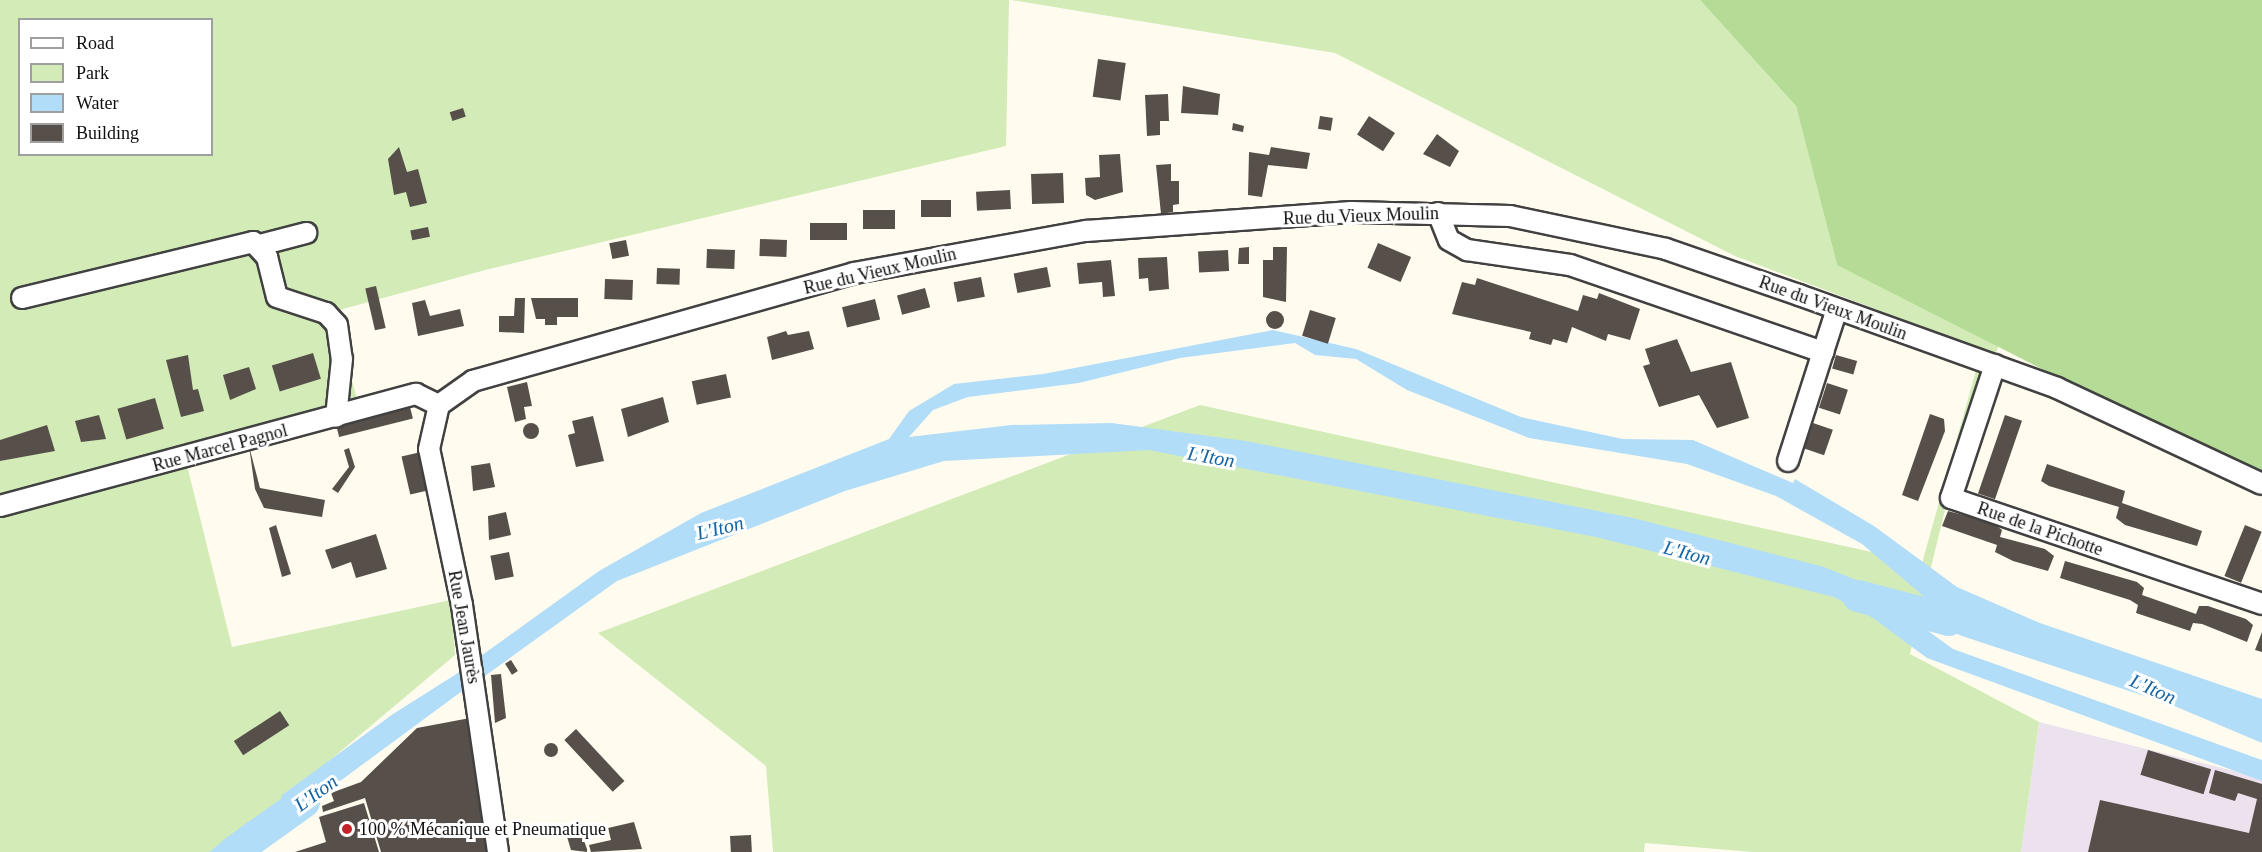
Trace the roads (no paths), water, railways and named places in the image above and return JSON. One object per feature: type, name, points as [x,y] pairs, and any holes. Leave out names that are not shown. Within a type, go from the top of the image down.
[{"type":"street","name":"Rue du Vieux Moulin","points":[[439,405],[473,381],[854,273],[963,252],[1086,231],[1352,213],[1438,213],[1573,225],[1666,249],[2057,388],[2262,484]]},
{"type":"street","points":[[1438,213],[1449,240],[1467,250],[1570,265],[1823,352]]},
{"type":"street","points":[[22,298],[246,241],[260,246],[306,233]]},
{"type":"street","points":[[260,246],[277,297],[327,313],[337,325],[342,358],[336,417]]},
{"type":"street","points":[[1788,461],[1837,309]]},
{"type":"street","name":"Rue de la Pichotte","points":[[1995,365],[1951,498],[2262,604]]},
{"type":"street","name":"Rue Marcel Pagnol","points":[[0,506],[416,394],[439,405]]},
{"type":"street","name":"Rue Jean Jaurès","points":[[439,405],[429,449],[475,692],[498,852]]},
{"type":"water","points":[[1273,330],[1356,349],[1521,417],[1623,439],[1693,440],[1793,483],[1795,479],[1874,526],[1957,587],[2040,623],[2262,699],[2262,743],[2172,705],[1962,636],[1898,609],[1953,649],[2262,760],[2262,781],[1927,658],[1873,618],[1834,597],[1596,537],[1149,450],[944,461],[845,491],[617,581],[482,678],[478,658],[599,571],[701,513],[889,439],[909,411],[954,384],[1043,374]],"holes":[[[1295,343],[1315,355],[1356,359],[1407,390],[1529,438],[1687,464],[1776,496],[1862,544],[1934,605],[1901,598],[1824,567],[1633,518],[1246,441],[1112,423],[1011,425],[909,437],[933,410],[968,397],[1079,383],[1180,358]]]},
{"type":"water","points":[[469,666],[473,683],[328,790],[234,852],[209,852],[249,821],[279,808],[282,795],[393,714]]},
{"type":"waterway","name":"L'Iton","points":[[1858,596],[1949,620]]},
{"type":"waterway","name":"L'Iton","points":[[234,852],[304,802]]},
{"type":"place","name":"100 % Mécanique et Pneumatique","points":[[347,829]]}]
